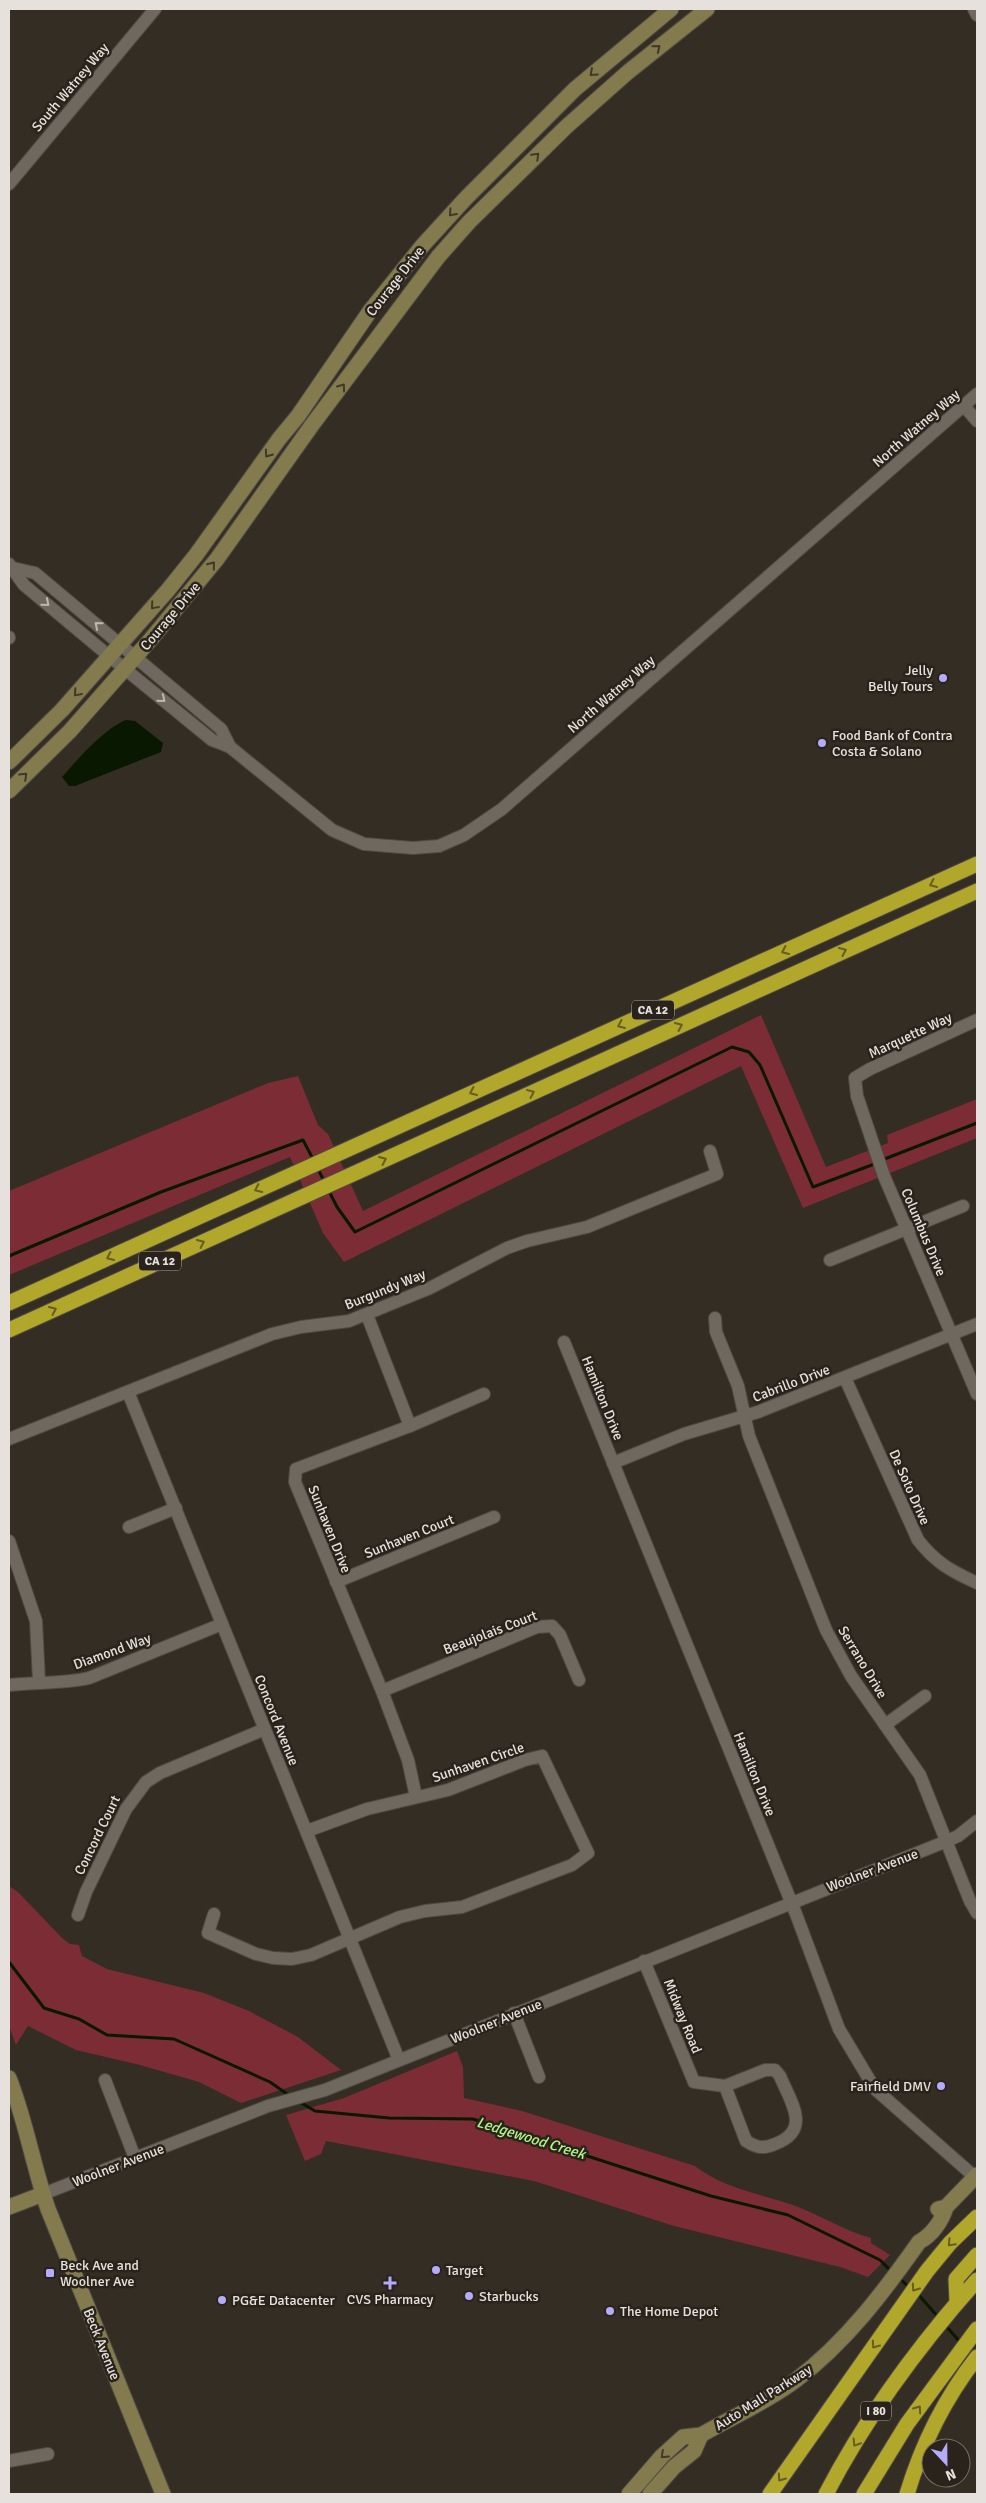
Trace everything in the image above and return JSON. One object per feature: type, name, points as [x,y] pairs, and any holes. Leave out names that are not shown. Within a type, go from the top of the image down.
[{"type":"highway","name":"CA 12","points":[[9,1303],[977,864]]},
{"type":"highway","name":"CA 12","points":[[9,1330],[977,891]]},
{"type":"highway","points":[[770,2494],[927,2271],[950,2243],[977,2218]]},
{"type":"highway","points":[[957,2302],[956,2279],[977,2255]]},
{"type":"highway","name":"I 80","points":[[826,2494],[876,2410],[933,2331],[977,2280]]},
{"type":"highway","name":"I 80","points":[[864,2494],[907,2424],[955,2357],[977,2330]]},
{"type":"highway","points":[[907,2494],[928,2437],[949,2395],[977,2357]]},
{"type":"street","name":"South Watney Way","points":[[9,184],[155,9]]},
{"type":"street","name":"Courage Drive","points":[[9,762],[62,710],[196,555],[279,438],[298,416],[370,311],[423,245],[486,178],[575,89],[671,9]]},
{"type":"street","name":"Courage Drive","points":[[9,791],[70,730],[136,656],[217,559],[312,425],[438,257],[501,190],[628,72],[707,9]]},
{"type":"street","points":[[974,9],[977,15]]},
{"type":"street","points":[[486,178],[501,190]]},
{"type":"street","name":"North Watney Way","points":[[109,656],[212,740],[230,747],[332,830],[364,844],[413,848],[439,846],[464,835],[502,809],[977,394]]},
{"type":"street","points":[[964,406],[977,421]]},
{"type":"street","points":[[298,416],[312,425]]},
{"type":"street","points":[[11,566],[35,573],[136,656]]},
{"type":"street","points":[[11,566],[24,585],[109,656]]},
{"type":"street","name":"North Watney Way","points":[[136,656],[221,729],[230,747]]},
{"type":"street","name":"Marquette Way","points":[[855,1078],[870,1069],[977,1020]]},
{"type":"street","name":"Columbus Drive","points":[[855,1078],[857,1096],[884,1176],[977,1394]]},
{"type":"street","name":"Burgundy Way","points":[[9,1438],[272,1334],[301,1327],[349,1321],[430,1288],[507,1248],[527,1241],[588,1227],[717,1174],[710,1151]]},
{"type":"street","points":[[830,1260],[963,1206]]},
{"type":"street","points":[[367,1314],[410,1426],[484,1394]]},
{"type":"street","name":"Serrano Drive","points":[[715,1318],[716,1332],[738,1386],[749,1436],[826,1630],[850,1676],[920,1775],[970,1901],[977,1913]]},
{"type":"street","name":"Cabrillo Drive","points":[[613,1463],[684,1434],[745,1417],[977,1324]]},
{"type":"street","name":"Hamilton Drive","points":[[564,1342],[792,1902],[839,2029],[866,2077],[875,2089],[977,2177]]},
{"type":"street","name":"De Soto Drive","points":[[845,1378],[918,1540],[931,1556],[947,1568],[977,1583]]},
{"type":"street","name":"Concord Avenue","points":[[128,1392],[399,2060]]},
{"type":"street","name":"Sunhaven Drive","points":[[410,1426],[296,1469],[295,1482],[382,1691],[408,1760],[416,1797]]},
{"type":"street","points":[[129,1526],[176,1508]]},
{"type":"street","name":"Sunhaven Court","points":[[336,1582],[494,1518]]},
{"type":"street","points":[[9,1541],[11,1559],[32,1603],[36,1621],[39,1681]]},
{"type":"street","name":"Diamond Way","points":[[9,1685],[39,1681],[71,1682],[89,1678],[222,1624]]},
{"type":"street","name":"Beaujolais Court","points":[[382,1691],[538,1627],[552,1626],[560,1635],[579,1680]]},
{"type":"street","points":[[885,1725],[925,1696]]},
{"type":"street","name":"Concord Court","points":[[78,1915],[86,1892],[126,1808],[146,1782],[160,1773],[265,1729]]},
{"type":"street","name":"Sunhaven Circle","points":[[307,1831],[367,1808],[448,1790],[525,1760],[542,1756],[588,1853],[572,1865],[462,1907],[425,1911],[400,1917],[349,1939]]},
{"type":"street","name":"Woolner Avenue","points":[[9,2207],[283,2102],[333,2087],[947,1841],[958,1836],[977,1821]]},
{"type":"street","points":[[214,1914],[208,1933],[256,1954],[273,1958],[292,1959],[311,1955],[349,1939]]},
{"type":"street","name":"Midway Road","points":[[644,1961],[694,2082],[725,2086]]},
{"type":"street","points":[[514,2013],[539,2077]]},
{"type":"street","points":[[765,2070],[775,2070],[780,2076],[797,2119],[795,2131],[788,2139],[765,2148],[754,2146],[746,2141],[725,2086],[765,2070]]},
{"type":"street","name":"Beck Avenue","points":[[9,2078],[27,2129],[43,2194],[163,2494]]},
{"type":"street","points":[[104,2080],[135,2158]]},
{"type":"street","name":"Auto Mall Parkway","points":[[629,2494],[662,2456],[683,2437],[701,2436],[786,2386],[815,2365],[861,2319],[886,2289],[919,2242],[920,2234],[936,2210],[946,2206],[977,2177]]},
{"type":"street","name":"Auto Mall Parkway","points":[[650,2494],[674,2467],[694,2451],[701,2436]]},
{"type":"street","points":[[9,2461],[48,2454]]},
{"type":"shaded area","points":[[126,720],[135,721],[163,743],[161,752],[75,786],[69,786],[62,777],[100,737]]},
{"type":"shaded area","points":[[761,1015],[826,1167],[888,1143],[887,1135],[977,1099],[977,1138],[803,1208],[741,1066],[344,1262],[323,1233],[290,1157],[9,1275],[9,1191],[268,1083],[298,1076],[318,1125],[328,1134],[363,1211]]},
{"type":"shaded area","points":[[9,1886],[18,1892],[62,1938],[70,1944],[79,1945],[82,1956],[107,1969],[204,1993],[249,2011],[298,2037],[341,2070],[241,2103],[199,2082],[140,2065],[76,2050],[28,2026],[16,2045],[9,2026]]},
{"type":"shaded area","points":[[457,2051],[463,2067],[464,2098],[522,2111],[695,2166],[717,2180],[793,2205],[871,2238],[871,2243],[890,2255],[868,2277],[840,2267],[674,2226],[534,2181],[326,2141],[321,2154],[305,2161],[286,2115],[344,2098]]},
{"type":"waterway","points":[[328,1189],[337,1207],[355,1232],[732,1047],[749,1052],[760,1065],[813,1187],[877,1163]]},
{"type":"waterway","points":[[882,1160],[977,1123]]},
{"type":"waterway","points":[[9,1256],[161,1192],[303,1140],[313,1159]]},
{"type":"waterway","points":[[318,1169],[324,1181]]},
{"type":"waterway","name":"Ledgewood Creek","points":[[9,1962],[44,2008],[79,2019],[107,2035],[174,2039],[270,2082],[290,2096]]},
{"type":"waterway","name":"Ledgewood Creek","points":[[300,2102],[315,2111],[389,2118],[473,2119],[711,2196],[788,2215],[880,2260],[891,2271]]},
{"type":"waterway","name":"Ledgewood Creek","points":[[898,2277],[910,2288]]},
{"type":"waterway","name":"Ledgewood Creek","points":[[917,2293],[939,2318]]},
{"type":"waterway","name":"Ledgewood Creek","points":[[945,2325],[961,2343]]},
{"type":"place","name":"Jelly Belly Tours","points":[[943,678]]},
{"type":"place","name":"Food Bank of Contra Costa & Solano","points":[[822,743]]},
{"type":"place","name":"Fairfield DMV","points":[[941,2086]]},
{"type":"place","name":"Target","points":[[436,2270]]},
{"type":"place","name":"Beck Ave and Woolner Ave","points":[[50,2273]]},
{"type":"place","name":"CVS Pharmacy","points":[[390,2283]]},
{"type":"place","name":"Starbucks","points":[[469,2296]]},
{"type":"place","name":"PG&E Datacenter","points":[[222,2300]]},
{"type":"place","name":"The Home Depot","points":[[610,2311]]}]
